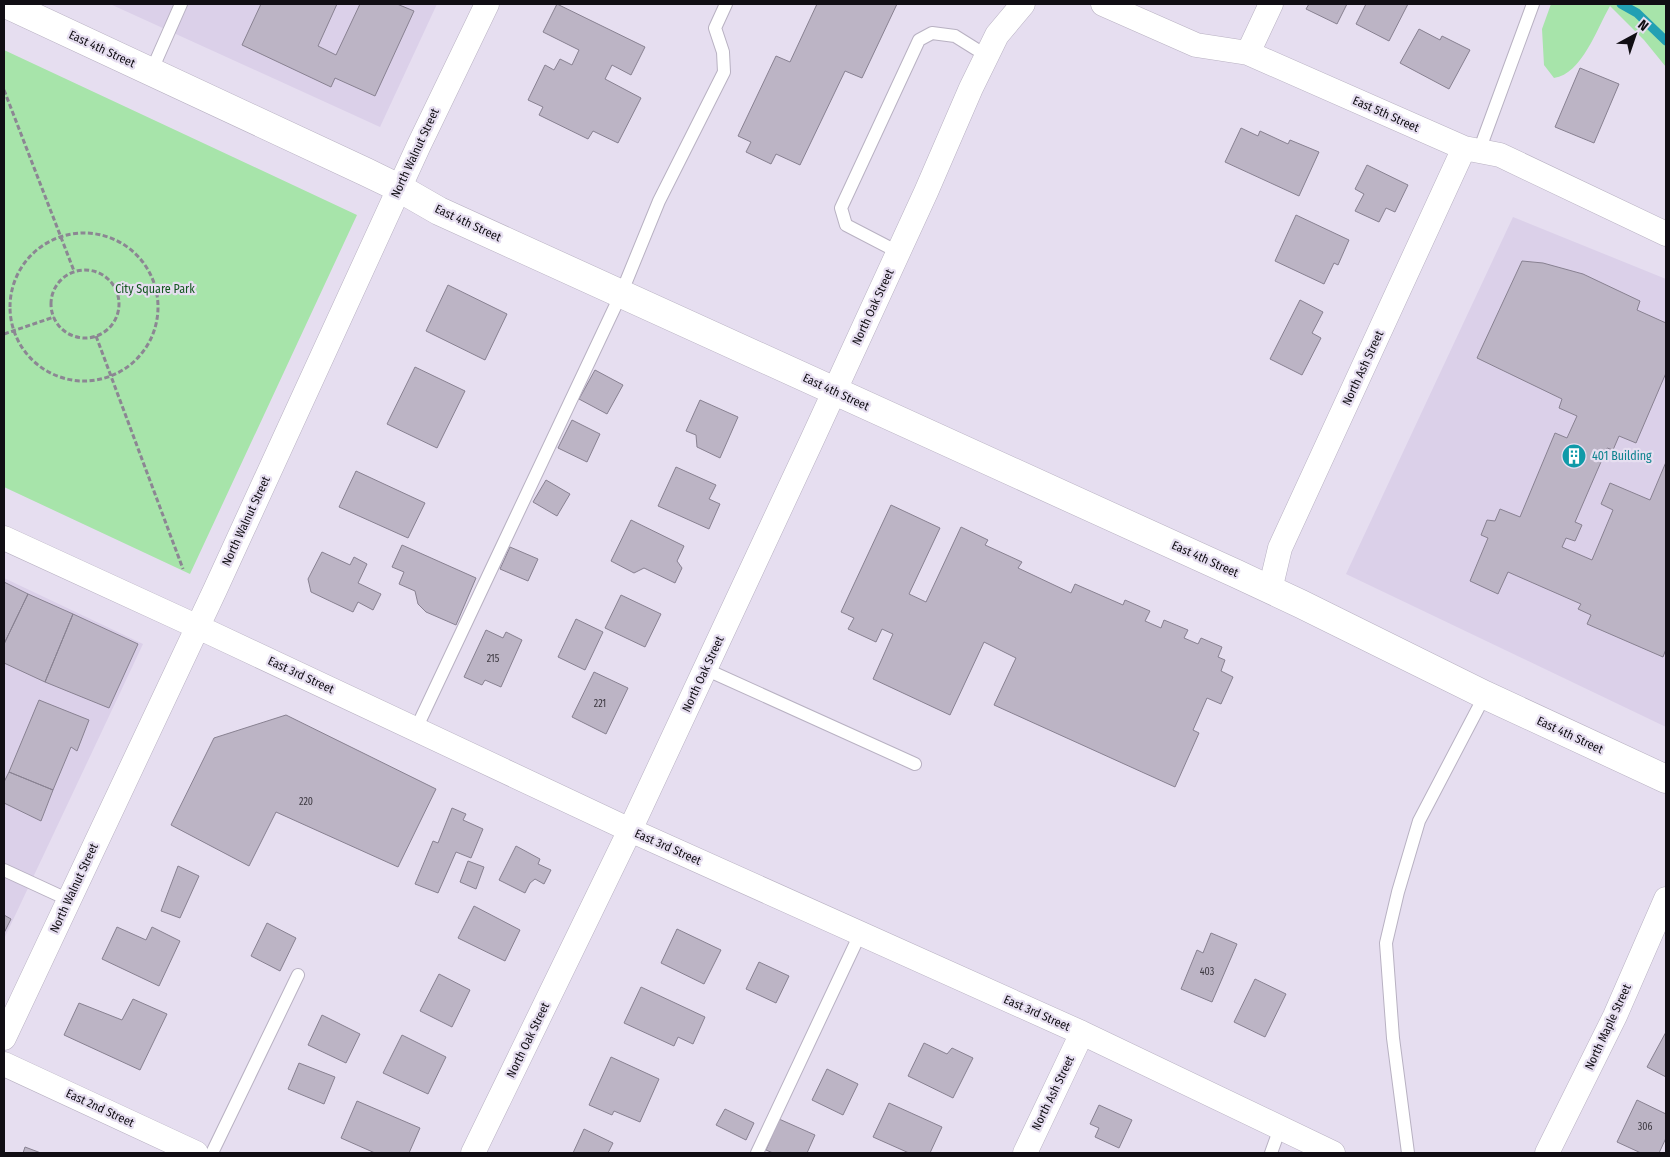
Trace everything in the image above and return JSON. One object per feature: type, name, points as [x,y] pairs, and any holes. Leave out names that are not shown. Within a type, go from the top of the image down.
[{"type":"street","name":"East 4th Street","points":[[6,4],[399,188],[439,211],[1301,604],[1485,695],[1666,780]]},
{"type":"street","name":"North Walnut Street","points":[[4,1038],[198,627],[399,188],[487,4]]},
{"type":"street","name":"North Oak Street","points":[[473,1153],[630,830],[926,192],[971,88],[997,35],[1023,4]]},
{"type":"street","name":"East 5th Street","points":[[1103,4],[1196,45],[1248,53],[1471,150],[1500,155],[1666,234]]},
{"type":"street","points":[[1248,53],[1271,4]]},
{"type":"street","name":"North Ash Street","points":[[1270,590],[1280,548],[1471,150]]},
{"type":"street","name":"East 3rd Street","points":[[4,538],[630,830],[1082,1033],[1333,1153]]},
{"type":"street","name":"North Maple Street","points":[[1547,1153],[1615,1016],[1666,899]]},
{"type":"street","name":"North Ash Street","points":[[1025,1153],[1082,1033]]},
{"type":"street","name":"East 2nd Street","points":[[4,1064],[196,1153]]},
{"type":"lane","points":[[151,72],[181,4]]},
{"type":"lane","points":[[416,729],[621,294],[659,201],[724,72],[723,52],[715,28],[726,4]]},
{"type":"lane","points":[[1471,150],[1534,4]]},
{"type":"lane","points":[[898,252],[846,225],[841,208],[919,40],[932,33],[955,36],[987,56]]},
{"type":"lane","points":[[705,669],[915,764]]},
{"type":"lane","points":[[1408,1153],[1393,1038],[1386,943],[1398,892],[1419,821],[1485,695]]},
{"type":"lane","points":[[4,870],[69,900]]},
{"type":"lane","points":[[757,1153],[860,934]]},
{"type":"lane","points":[[212,1153],[298,976]]},
{"type":"lane","points":[[1271,1153],[1280,1128]]},
{"type":"path","points":[[4,90],[74,271]]},
{"type":"path","points":[[93,234],[110,238],[137,256],[147,270],[154,285],[157,303],[156,322],[150,339],[140,355],[126,368],[110,376],[86,381],[63,378],[41,368],[24,351],[13,330],[10,314],[10,297],[14,282],[22,266],[46,244],[61,237],[93,234]]},
{"type":"path","points":[[85,269],[96,271],[106,276],[118,294],[119,305],[117,315],[105,331],[96,336],[86,338],[67,332],[54,317],[51,306],[52,295],[64,277],[74,271],[85,269]]},
{"type":"path","points":[[4,334],[54,317]]},
{"type":"path","points":[[96,336],[184,568]]},
{"type":"shaded area","points":[[110,4],[437,4],[380,127]]},
{"type":"shaded area","points":[[1513,217],[1666,279],[1666,727],[1346,574]]},
{"type":"shaded area","points":[[4,578],[143,644],[4,939]]},
{"type":"green space","points":[[1551,4],[1666,4],[1666,67],[1644,40],[1610,6],[1581,59],[1564,75],[1554,78],[1544,65],[1542,29]]},
{"type":"green space","name":"City Square Park","points":[[4,50],[357,215],[190,574],[4,487]]},
{"type":"building","points":[[261,4],[337,4],[318,46],[336,55],[360,4],[397,4],[414,11],[375,96],[335,78],[331,87],[242,45]]},
{"type":"building","points":[[557,4],[645,47],[631,75],[612,65],[605,79],[641,98],[618,143],[593,131],[588,139],[539,115],[543,107],[528,100],[545,65],[554,70],[560,59],[572,65],[579,50],[543,32]]},
{"type":"building","points":[[817,4],[897,4],[862,78],[845,71],[800,165],[776,154],[771,164],[746,152],[751,142],[738,136],[776,56],[790,62]]},
{"type":"building","points":[[1309,4],[1347,4],[1337,24],[1306,9]]},
{"type":"building","points":[[1366,4],[1408,4],[1389,41],[1356,24]]},
{"type":"building","points":[[1419,29],[1440,40],[1442,36],[1470,50],[1449,89],[1400,63]]},
{"type":"building","points":[[1580,68],[1619,84],[1594,143],[1555,127]]},
{"type":"building","points":[[1241,128],[1258,136],[1260,131],[1288,144],[1290,140],[1319,152],[1299,196],[1225,162]]},
{"type":"building","points":[[1367,165],[1408,185],[1395,212],[1386,208],[1379,222],[1355,211],[1364,194],[1355,189]]},
{"type":"building","points":[[1296,215],[1349,240],[1338,265],[1334,263],[1324,284],[1275,261]]},
{"type":"building","name":"401 Building","points":[[1522,261],[1543,263],[1583,274],[1640,301],[1637,310],[1666,323],[1666,373],[1636,443],[1619,436],[1613,450],[1607,448],[1575,522],[1582,525],[1575,541],[1566,538],[1562,547],[1592,560],[1613,510],[1601,504],[1610,483],[1650,500],[1666,462],[1666,649],[1663,657],[1587,624],[1591,615],[1578,609],[1581,604],[1508,572],[1498,594],[1470,581],[1488,538],[1481,535],[1487,520],[1495,521],[1500,509],[1520,517],[1555,433],[1567,438],[1577,416],[1559,408],[1562,399],[1477,358]]},
{"type":"building","points":[[448,285],[507,314],[485,360],[426,331]]},
{"type":"building","points":[[1300,300],[1323,312],[1312,333],[1321,338],[1302,375],[1270,359]]},
{"type":"building","points":[[415,367],[465,391],[437,448],[387,424]]},
{"type":"building","points":[[595,370],[623,385],[607,414],[579,399]]},
{"type":"building","points":[[700,400],[738,417],[720,458],[697,447],[696,435],[686,431]]},
{"type":"building","points":[[572,420],[600,434],[587,462],[558,448]]},
{"type":"building","points":[[676,467],[716,485],[709,499],[720,504],[709,529],[658,506]]},
{"type":"building","points":[[356,471],[425,503],[408,538],[339,507]]},
{"type":"building","points":[[546,480],[570,494],[557,516],[533,502]]},
{"type":"building","points":[[891,505],[940,528],[909,594],[926,602],[961,527],[988,540],[985,545],[1022,562],[1018,568],[1071,593],[1075,584],[1123,605],[1125,600],[1150,611],[1145,621],[1161,628],[1164,620],[1188,630],[1184,638],[1198,644],[1201,638],[1222,647],[1218,657],[1225,660],[1221,671],[1233,677],[1221,704],[1207,698],[1193,730],[1199,733],[1175,787],[994,705],[1016,658],[984,642],[950,715],[873,679],[893,634],[882,629],[876,642],[848,629],[854,618],[841,612]]},
{"type":"building","points":[[631,520],[684,546],[677,561],[682,568],[675,583],[644,568],[634,573],[611,561]]},
{"type":"building","points":[[402,545],[476,578],[456,625],[426,612],[418,604],[415,591],[399,584],[404,572],[392,567]]},
{"type":"building","points":[[510,547],[538,559],[528,581],[500,569]]},
{"type":"building","points":[[322,552],[350,565],[354,557],[367,564],[358,583],[381,594],[373,610],[358,602],[353,612],[311,592],[308,579]]},
{"type":"building","points":[[4,582],[28,594],[4,644]]},
{"type":"building","points":[[28,594],[73,614],[45,682],[4,663],[4,644]]},
{"type":"building","points":[[621,595],[661,614],[645,647],[605,628]]},
{"type":"building","points":[[73,614],[138,644],[109,708],[45,682]]},
{"type":"building","points":[[576,619],[603,632],[585,670],[558,657]]},
{"type":"building","points":[[486,630],[503,638],[506,632],[522,640],[501,687],[485,680],[482,685],[464,677]]},
{"type":"building","points":[[594,672],[628,688],[606,734],[572,717]]},
{"type":"building","points":[[39,700],[89,720],[77,751],[71,747],[53,790],[9,772]]},
{"type":"building","points":[[286,715],[436,789],[398,867],[276,812],[249,866],[171,825],[214,738]]},
{"type":"building","points":[[9,772],[53,790],[41,821],[4,803],[4,782]]},
{"type":"building","points":[[452,808],[466,814],[463,820],[483,829],[471,858],[456,852],[438,893],[415,884],[433,841],[438,843]]},
{"type":"building","points":[[516,846],[540,859],[538,864],[551,870],[544,884],[535,879],[530,883],[525,893],[499,880]]},
{"type":"building","points":[[468,861],[484,867],[476,889],[460,882]]},
{"type":"building","points":[[178,866],[199,876],[180,918],[161,911]]},
{"type":"building","points":[[474,906],[520,930],[505,961],[458,938]]},
{"type":"building","points":[[4,915],[11,919],[4,933]]},
{"type":"building","points":[[267,923],[296,938],[280,971],[251,956]]},
{"type":"building","points":[[117,927],[146,940],[152,927],[180,941],[159,986],[102,959]]},
{"type":"building","points":[[677,929],[721,950],[704,984],[661,963]]},
{"type":"building","points":[[1211,933],[1237,944],[1212,1002],[1181,989],[1197,950],[1203,953]]},
{"type":"building","points":[[759,962],[789,976],[776,1003],[746,989]]},
{"type":"building","points":[[439,974],[470,990],[452,1027],[420,1011]]},
{"type":"building","points":[[1255,979],[1286,994],[1265,1037],[1234,1022]]},
{"type":"building","points":[[641,987],[705,1017],[693,1044],[678,1037],[674,1046],[624,1023]]},
{"type":"building","points":[[133,999],[167,1014],[140,1070],[64,1035],[79,1003],[122,1020]]},
{"type":"building","points":[[322,1015],[360,1034],[346,1063],[308,1045]]},
{"type":"building","points":[[1666,1032],[1666,1077],[1647,1067]]},
{"type":"building","points":[[402,1035],[446,1057],[428,1094],[383,1073]]},
{"type":"building","points":[[924,1043],[947,1054],[952,1048],[973,1058],[953,1098],[908,1076]]},
{"type":"building","points":[[611,1057],[659,1079],[640,1122],[614,1111],[612,1115],[589,1105]]},
{"type":"building","points":[[299,1063],[335,1077],[324,1104],[288,1089]]},
{"type":"building","points":[[827,1069],[858,1084],[843,1115],[812,1100]]},
{"type":"building","points":[[1637,1100],[1666,1114],[1666,1138],[1659,1153],[1641,1153],[1617,1142]]},
{"type":"building","points":[[357,1101],[420,1128],[409,1153],[375,1153],[341,1138]]},
{"type":"building","points":[[889,1103],[942,1127],[930,1153],[909,1153],[873,1137]]},
{"type":"building","points":[[1099,1105],[1132,1120],[1119,1148],[1095,1137],[1099,1128],[1090,1124]]},
{"type":"building","points":[[725,1109],[754,1123],[746,1140],[716,1125]]},
{"type":"building","points":[[779,1119],[815,1135],[807,1153],[773,1153],[766,1150]]},
{"type":"building","points":[[584,1129],[613,1143],[608,1153],[573,1153]]},
{"type":"building","points":[[25,1147],[41,1153],[23,1153]]},
{"type":"waterway","points":[[1621,4],[1637,13],[1666,41]]},
{"type":"place","name":"401 Building","points":[[1574,456]]}]
